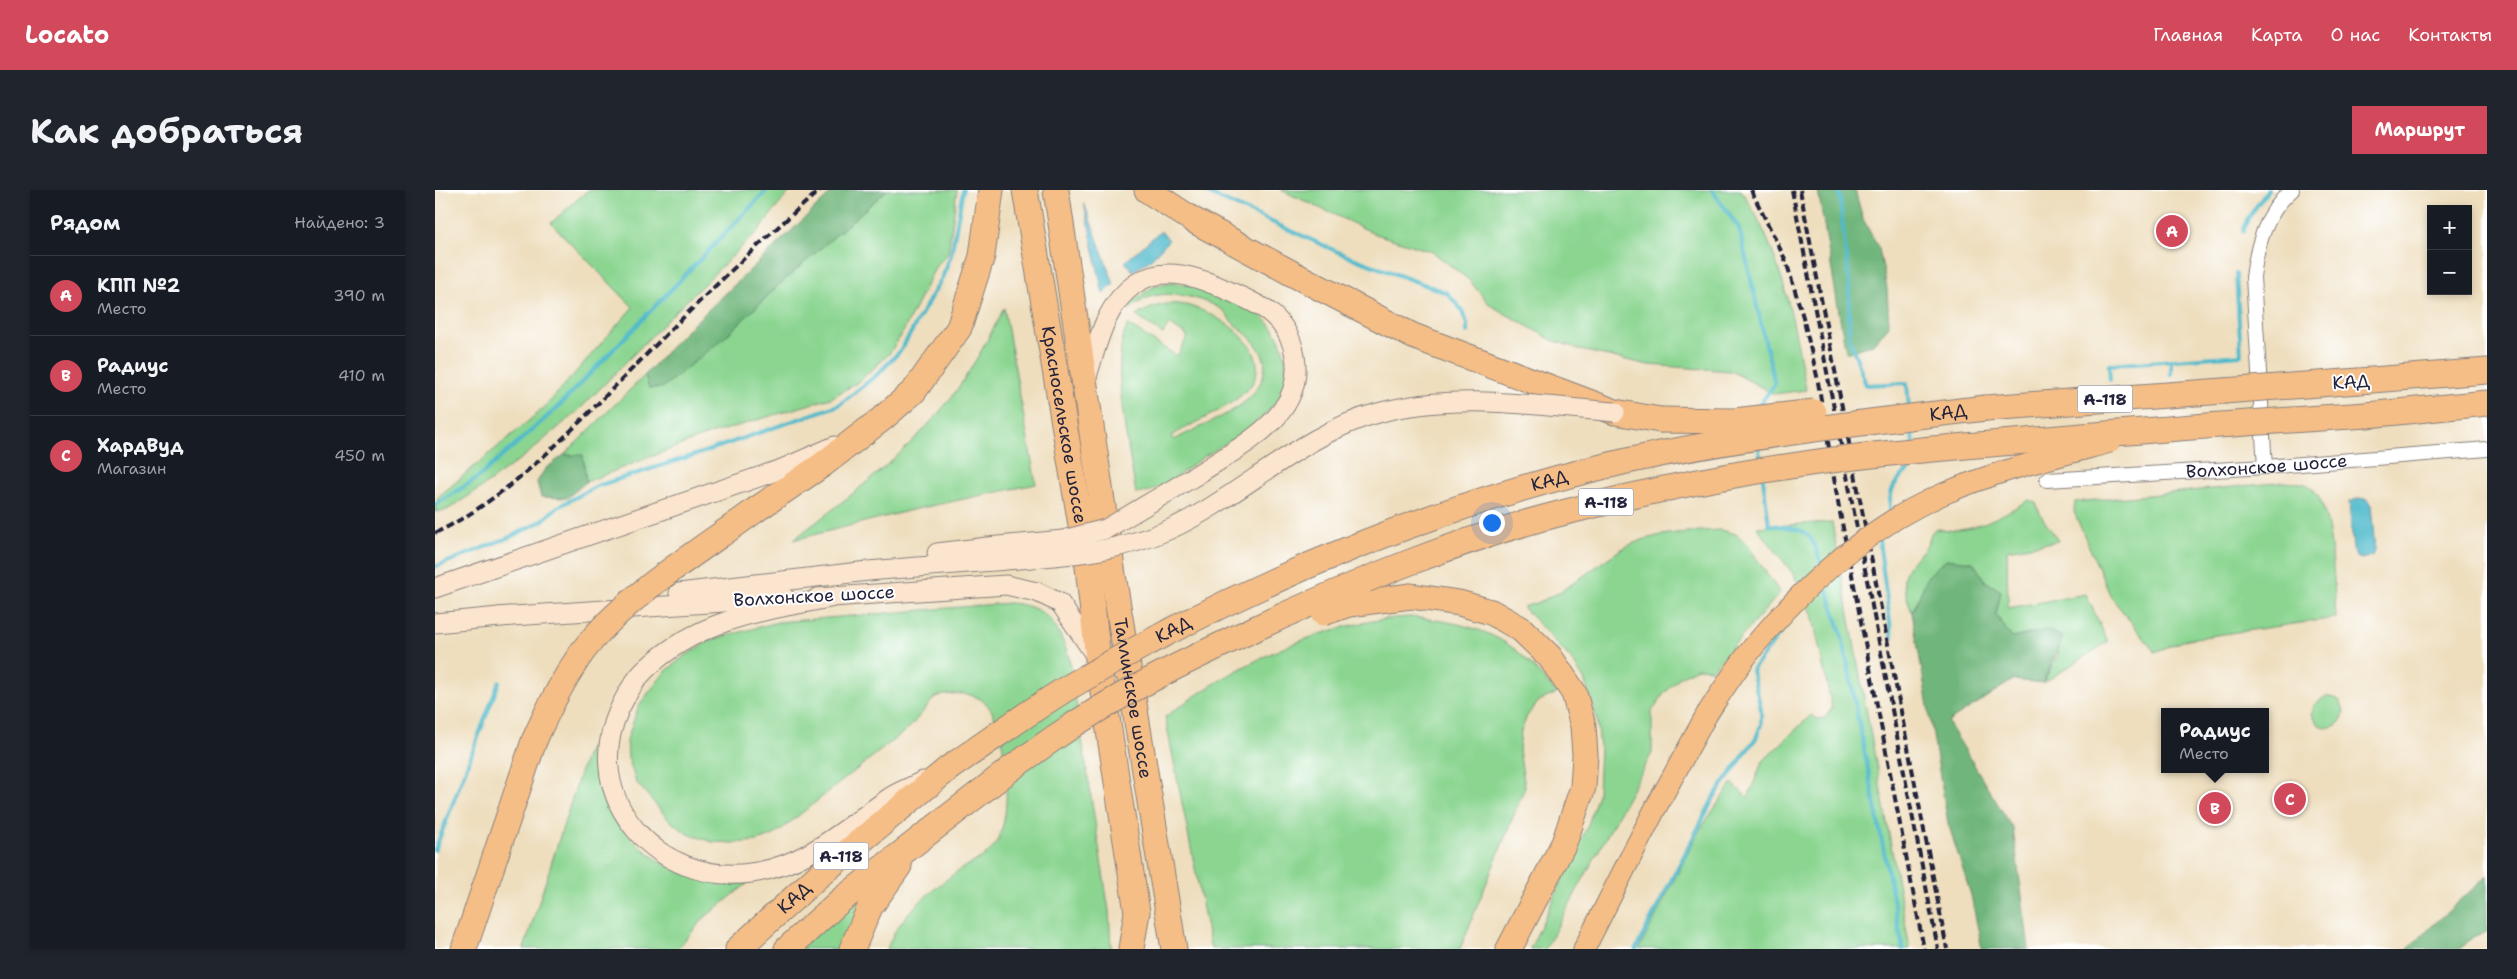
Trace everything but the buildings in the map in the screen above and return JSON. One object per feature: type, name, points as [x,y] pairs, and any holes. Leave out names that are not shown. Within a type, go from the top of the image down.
[{"type":"highway","points":[[464,949],[534,741],[556,691],[585,649],[620,611],[757,509],[822,465],[883,418],[913,391],[959,328],[982,256],[991,190]]},
{"type":"highway","name":"Красносельское шоссе","points":[[1025,190],[1087,567],[1098,658]]},
{"type":"highway","name":"Красносельское шоссе","points":[[1056,190],[1095,446]]},
{"type":"highway","points":[[1147,190],[1193,220],[1413,336],[1615,412],[1660,420],[1697,422],[1734,421],[1852,407],[1986,408]]},
{"type":"highway","name":"КАД","points":[[738,949],[818,876],[949,768],[1068,688],[1133,652],[1289,575],[1362,544],[1440,515],[1539,484],[1658,455],[1786,433],[1986,408],[2487,371]]},
{"type":"highway","name":"КАД","points":[[787,949],[840,901],[1013,767],[1054,738],[1135,687],[1299,608],[1387,571],[1464,543],[1559,514],[1675,486],[1793,465],[1949,448],[2203,425],[2367,415],[2487,404]]},
{"type":"highway","name":"Таллинское шоссе","points":[[1095,446],[1112,571],[1174,949]]},
{"type":"highway","points":[[1054,738],[1092,725],[1200,666],[1297,623],[1349,604],[1411,596],[1459,603],[1491,612],[1521,629],[1550,657],[1574,693],[1583,726],[1585,755],[1583,787],[1564,843],[1509,949]]},
{"type":"highway","name":"Таллинское шоссе","points":[[1098,658],[1137,912]]},
{"type":"highway","points":[[852,949],[870,907],[917,842]]},
{"type":"highway","points":[[1131,949],[1137,912]]},
{"type":"main road","points":[[991,554],[1063,540],[1106,529],[1195,476],[1266,426],[1282,411],[1293,392],[1297,371],[1293,345],[1283,326],[1269,312],[1221,287],[1180,274],[1159,274],[1137,283],[1118,298],[1105,322],[1085,383]]},
{"type":"main road","points":[[991,554],[1068,554],[1132,544],[1167,530],[1211,507],[1333,430],[1377,413],[1430,402],[1479,400],[1615,412]]},
{"type":"main road","points":[[435,588],[782,469],[830,449],[883,418]]},
{"type":"main road","points":[[1584,949],[1654,811],[1707,714],[1754,646],[1787,610],[1858,545],[1902,516],[1942,494],[1980,480],[2110,442],[2203,425]]},
{"type":"main road","name":"Волхонское шоссе","points":[[435,628],[499,617],[716,588],[868,571],[991,554]]},
{"type":"main road","name":"Волхонское шоссе","points":[[499,617],[772,597],[830,598],[1006,585],[1029,590],[1059,603],[1098,658]]},
{"type":"main road","points":[[830,598],[762,611],[717,623],[676,644],[645,670],[627,692],[610,737],[608,759],[611,783],[618,806],[632,826],[649,844],[669,858],[693,869],[721,874],[751,873],[800,859],[830,841],[890,797],[949,768]]},
{"type":"main road","name":"Волхонское шоссе","points":[[435,624],[471,621]]},
{"type":"main road","name":"Таллинское шоссе","points":[[1137,912],[1144,949]]},
{"type":"street","points":[[2265,467],[2253,277],[2256,254],[2263,232],[2273,213],[2292,190]]},
{"type":"street","name":"Волхонское шоссе","points":[[2047,480],[2265,467],[2487,449]]},
{"type":"green space","points":[[588,190],[791,190],[757,232],[580,409],[527,454],[481,488],[447,510],[435,512],[438,497],[545,407],[633,307],[551,223]]},
{"type":"green space","points":[[834,190],[887,190],[780,284],[723,339],[662,388],[649,388],[645,375],[684,333]]},
{"type":"green space","points":[[887,190],[957,190],[948,254],[936,266],[903,332],[889,354],[858,382],[831,398],[707,435],[586,482],[583,456],[564,455],[645,375],[649,388],[723,339],[780,284]]},
{"type":"green space","points":[[1281,190],[1741,190],[1755,213],[1776,261],[1791,312],[1806,390],[1774,394],[1731,371],[1649,365],[1585,351],[1552,340],[1490,305],[1469,280],[1433,252],[1376,234]]},
{"type":"green space","points":[[1818,190],[1855,190],[1863,219],[1879,249],[1887,288],[1889,326],[1873,344],[1846,353]]},
{"type":"green space","points":[[1171,283],[1199,286],[1257,312],[1275,331],[1281,342],[1286,367],[1285,380],[1275,403],[1251,427],[1162,485],[1136,494],[1122,407],[1120,360],[1122,341],[1128,325],[1177,356],[1188,336],[1169,324],[1163,334],[1136,316],[1146,310],[1162,305],[1179,304],[1192,307],[1223,321],[1237,332],[1248,344],[1255,357],[1257,371],[1251,385],[1244,393],[1225,407],[1171,436],[1174,440],[1237,408],[1253,394],[1264,372],[1265,363],[1258,346],[1233,323],[1225,312],[1211,304],[1184,296],[1167,294],[1147,298],[1128,310],[1126,306],[1153,287]]},
{"type":"green space","points":[[1004,308],[1036,484],[916,509],[793,540],[880,471],[939,413],[963,381]]},
{"type":"green space","points":[[564,455],[583,455],[586,482],[567,498],[541,497],[537,482],[545,469]]},
{"type":"green space","points":[[2285,482],[2308,485],[2317,493],[2323,507],[2331,546],[2336,618],[2188,639],[2155,652],[2111,597],[2074,512],[2075,502]]},
{"type":"green space","points":[[2029,500],[2036,503],[2043,519],[2058,541],[2007,550],[2008,608],[2086,594],[2108,642],[2043,683],[2058,654],[2047,630],[2012,638],[1996,615],[2001,591],[1985,581],[1973,562],[1928,576],[1912,613],[1904,584],[1906,572],[1928,544],[1931,533],[1935,529],[1962,529],[1985,523]]},
{"type":"green space","points":[[1832,522],[1910,949],[1639,949],[1699,831],[1732,783],[1748,798],[1762,762],[1811,715],[1818,719],[1825,718],[1832,708],[1812,613],[1794,575],[1757,527]]},
{"type":"green space","points":[[1720,530],[1736,534],[1747,544],[1780,593],[1713,669],[1697,668],[1680,677],[1663,695],[1652,711],[1652,753],[1545,949],[1530,949],[1588,825],[1598,794],[1600,749],[1597,719],[1584,679],[1571,659],[1523,607],[1551,597],[1633,543],[1670,534]]},
{"type":"green space","points":[[1946,559],[1973,562],[1985,581],[2001,591],[1996,615],[2012,638],[2047,630],[2063,637],[2043,683],[2013,680],[1948,722],[2013,829],[2029,949],[1982,949],[1971,895],[1948,823],[1912,613],[1928,576]]},
{"type":"green space","points":[[1009,603],[1033,608],[1049,618],[1060,635],[1069,657],[1109,911],[1111,949],[887,949],[899,926],[917,905],[958,871],[991,850],[999,838],[1005,814],[1006,798],[1003,746],[992,712],[987,705],[974,696],[951,694],[935,697],[910,727],[774,835],[757,841],[713,842],[688,834],[670,821],[636,782],[628,757],[627,740],[639,705],[665,672],[683,657],[711,640],[778,622]]},
{"type":"green space","points":[[1410,617],[1457,624],[1500,639],[1525,658],[1557,693],[1539,701],[1527,716],[1521,731],[1519,750],[1525,787],[1460,949],[1211,949],[1165,717],[1220,680],[1281,649],[1344,627],[1377,620]]},
{"type":"green space","points":[[2326,696],[2338,699],[2342,705],[2343,716],[2337,725],[2332,727],[2319,725],[2312,714],[2314,705]]},
{"type":"green space","points":[[604,725],[599,763],[603,792],[617,819],[636,843],[664,864],[696,878],[730,883],[748,883],[704,918],[677,949],[524,949],[585,758]]},
{"type":"green space","points":[[2487,876],[2487,931],[2473,937],[2460,949],[2407,949]]},
{"type":"green space","points":[[863,894],[844,949],[800,949]]},
{"type":"water","points":[[1084,203],[1114,284],[1103,294]]},
{"type":"water","points":[[1159,232],[1162,232],[1169,240],[1149,261],[1133,271],[1125,262]]},
{"type":"water","points":[[2359,498],[2367,499],[2371,505],[2375,551],[2373,555],[2362,559],[2356,557],[2353,549],[2349,502]]},
{"type":"waterway","points":[[435,505],[476,479],[556,409],[767,190]]},
{"type":"waterway","points":[[435,567],[510,537],[542,521],[556,508],[597,486],[701,453],[839,405],[879,373],[901,350],[942,278],[951,255],[963,190]]},
{"type":"waterway","points":[[1201,190],[1347,256],[1447,293],[1461,309],[1467,324],[1467,332]]},
{"type":"waterway","points":[[1712,190],[1739,228],[1775,384],[1756,409]]},
{"type":"waterway","points":[[1839,190],[1849,281],[1849,337],[1866,385],[1907,383],[1909,409]]},
{"type":"waterway","points":[[2243,231],[2248,218],[2268,190]]},
{"type":"waterway","points":[[2110,380],[2109,365],[2241,355],[2236,274]]},
{"type":"waterway","points":[[2171,360],[2171,375]]},
{"type":"waterway","points":[[1911,426],[1913,443]]},
{"type":"waterway","points":[[1758,444],[1761,462]]},
{"type":"waterway","points":[[1890,513],[1890,497],[1894,485],[1902,475],[1915,465],[1915,460]]},
{"type":"waterway","points":[[1763,479],[1769,525],[1791,528],[1805,533],[1814,544],[1821,565]]},
{"type":"waterway","points":[[1879,540],[1892,638]]},
{"type":"waterway","points":[[1825,582],[1842,636],[1903,949]]},
{"type":"waterway","points":[[1636,949],[1714,797],[1756,738],[1761,725],[1761,709],[1752,670],[1788,623]]},
{"type":"waterway","points":[[435,850],[499,682]]},
{"type":"railway","points":[[435,533],[491,500],[543,457],[682,318],[820,190]]},
{"type":"railway","points":[[1751,190],[1786,261],[1803,317],[1817,376],[1838,502],[1924,949]]},
{"type":"railway","points":[[1792,190],[1938,949]]},
{"type":"railway","points":[[1800,190],[1947,949]]},
{"type":"place","name":"КПП №2","points":[[2172,231]]},
{"type":"place","name":"ХардВуд","points":[[2290,799]]},
{"type":"place","name":"Радиус","points":[[2215,808]]}]
